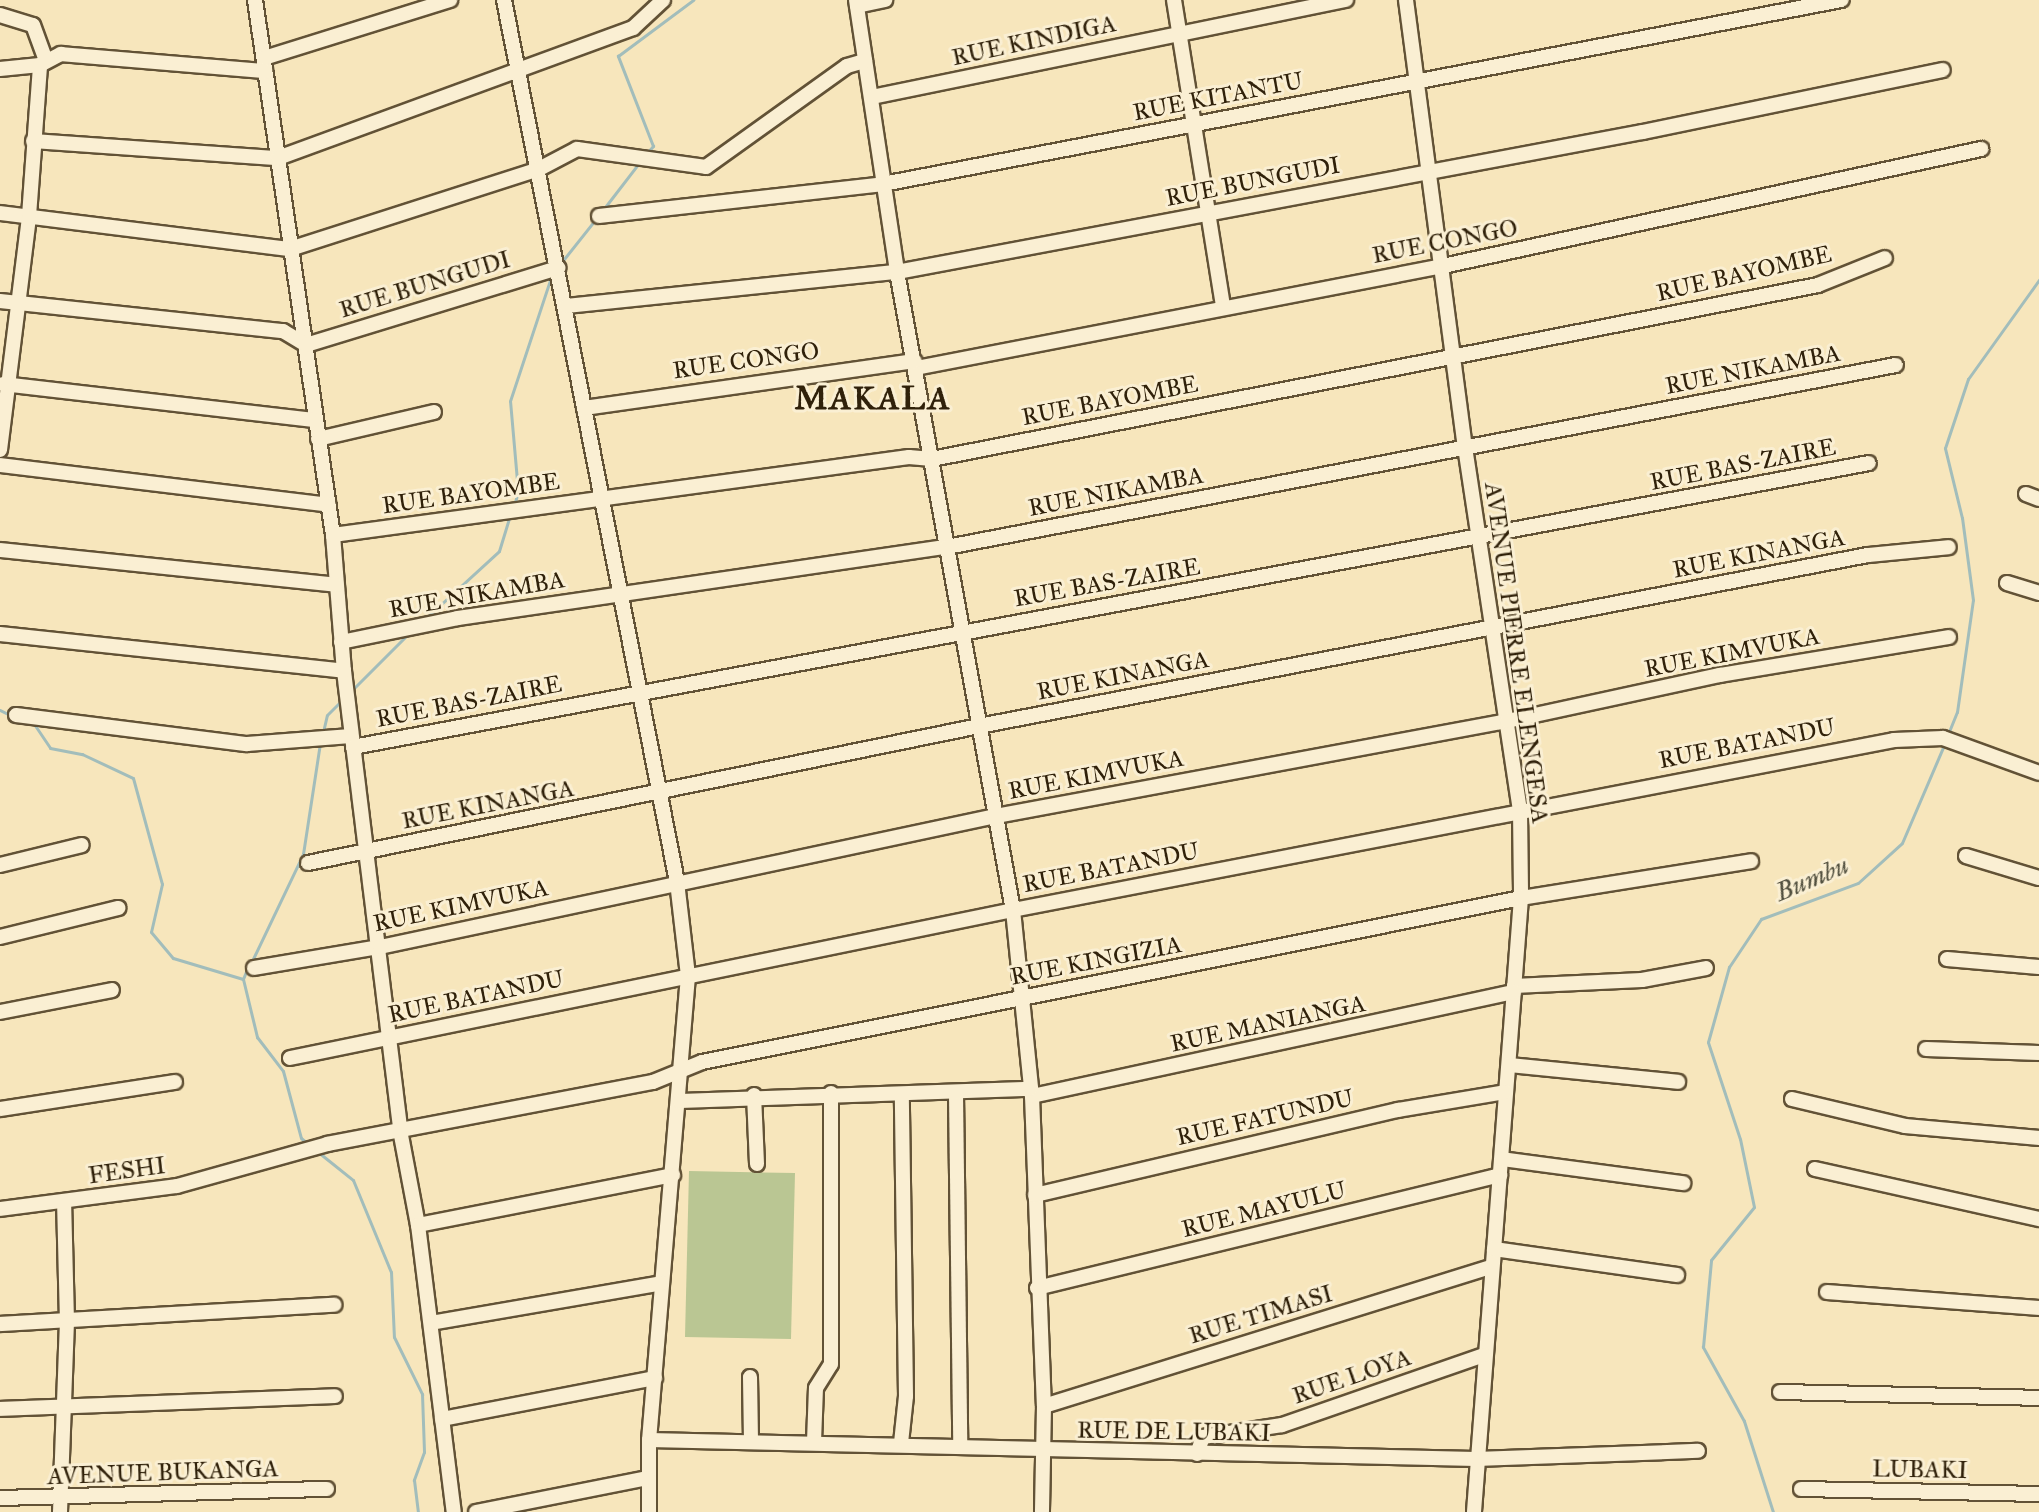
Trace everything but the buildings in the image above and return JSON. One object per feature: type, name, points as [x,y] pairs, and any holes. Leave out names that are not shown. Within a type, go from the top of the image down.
[{"type":"street","points":[[255,0],[333,535],[344,671],[400,1130],[418,1225],[454,1512]]},
{"type":"street","points":[[0,69],[61,54],[264,65],[450,0]]},
{"type":"street","points":[[504,0],[604,499],[656,793],[677,882],[688,976],[680,1101],[649,1440],[649,1512]]},
{"type":"street","points":[[33,141],[278,158],[633,28],[663,0]]},
{"type":"street","points":[[885,0],[857,3],[865,61],[897,272],[916,364],[960,632],[1013,910],[1031,1093],[1044,1406],[1042,1512]]},
{"type":"street","points":[[1174,0],[1223,306]]},
{"type":"street","name":"RUE KINDIGA","points":[[872,97],[1346,0]]},
{"type":"street","name":"AVENUE PIERRE ELENGESA","points":[[1406,0],[1465,447],[1520,810],[1521,898],[1474,1512]]},
{"type":"street","name":"RUE KITANTU","points":[[599,216],[883,184],[1841,0]]},
{"type":"street","points":[[0,15],[33,25],[42,61],[20,303],[4,384],[0,450]]},
{"type":"street","points":[[0,213],[290,249],[539,169],[577,149],[706,167],[847,66],[865,61]]},
{"type":"street","name":"RUE BUNGUDI","points":[[566,306],[897,272],[1943,70]]},
{"type":"street","name":"RUE CONGO","points":[[584,408],[916,364],[1443,266],[1981,149]]},
{"type":"street","name":"RUE BAYOMBE","points":[[333,535],[909,457],[932,459],[1818,285],[1885,258]]},
{"type":"street","name":"RUE BUNGUDI","points":[[306,345],[558,268]]},
{"type":"street","points":[[0,301],[283,331],[306,345]]},
{"type":"street","name":"RUE NIKAMBA","points":[[341,642],[458,618],[947,547],[1896,365]]},
{"type":"street","points":[[4,384],[316,420]]},
{"type":"street","points":[[318,439],[434,412]]},
{"type":"street","name":"RUE BAS-ZAIRE","points":[[16,715],[247,744],[352,742],[1478,538],[1869,463]]},
{"type":"street","points":[[0,465],[329,505]]},
{"type":"street","name":"RUE KINANGA","points":[[308,863],[979,726],[1868,555],[1949,547]]},
{"type":"street","points":[[0,550],[336,585]]},
{"type":"street","points":[[2007,583],[2039,593]]},
{"type":"street","points":[[0,634],[344,671]]},
{"type":"street","name":"RUE KIMVUKA","points":[[254,968],[380,947],[996,816],[1507,721],[1720,675],[1949,637]]},
{"type":"street","name":"RUE BATANDU","points":[[290,1058],[1013,910],[1840,749],[1948,740],[2039,773]]},
{"type":"street","points":[[0,865],[82,845]]},
{"type":"street","points":[[1966,856],[2039,878]]},
{"type":"street","name":"RUE KINGIZIA","points":[[400,1130],[653,1082],[702,1062],[1521,898],[1751,861]]},
{"type":"street","points":[[0,937],[118,908]]},
{"type":"street","points":[[1947,959],[2039,967]]},
{"type":"street","name":"RUE MANIANGA","points":[[680,1101],[831,1093],[1031,1093],[1514,989],[1642,980],[1706,968]]},
{"type":"street","points":[[0,1012],[112,990]]},
{"type":"street","points":[[1926,1049],[2039,1053]]},
{"type":"street","points":[[1509,1065],[1678,1082]]},
{"type":"street","points":[[0,1109],[175,1082]]},
{"type":"street","name":"RUE FATUNDU","points":[[1035,1195],[1398,1110],[1506,1092]]},
{"type":"street","points":[[814,1442],[816,1388],[831,1364],[831,1093]]},
{"type":"street","points":[[956,1094],[960,1443]]},
{"type":"street","points":[[754,1095],[757,1164]]},
{"type":"street","points":[[901,1443],[906,1396],[902,1095]]},
{"type":"street","points":[[1792,1099],[1905,1126],[2039,1138]]},
{"type":"street","name":"FESHI","points":[[0,1209],[177,1186],[400,1130]]},
{"type":"street","points":[[1502,1159],[1683,1183]]},
{"type":"street","points":[[1815,1169],[2039,1219]]},
{"type":"street","points":[[418,1225],[673,1175]]},
{"type":"street","name":"RUE MAYULU","points":[[1037,1288],[1500,1175]]},
{"type":"street","points":[[60,1505],[67,1322],[64,1201]]},
{"type":"street","points":[[1494,1249],[1677,1275]]},
{"type":"street","name":"RUE TIMASI","points":[[1044,1406],[1491,1267]]},
{"type":"street","points":[[431,1323],[662,1283]]},
{"type":"street","points":[[1827,1292],[2039,1308]]},
{"type":"street","points":[[0,1324],[334,1305]]},
{"type":"street","name":"RUE LOYA","points":[[1197,1454],[1203,1437],[1282,1425],[1484,1355]]},
{"type":"street","points":[[750,1377],[751,1442]]},
{"type":"street","points":[[442,1419],[655,1378]]},
{"type":"street","points":[[1780,1392],[2039,1398]]},
{"type":"street","points":[[0,1409],[335,1396]]},
{"type":"street","name":"RUE DE LUBAKI","points":[[649,1440],[960,1443],[1045,1452],[1476,1459],[1698,1451]]},
{"type":"street","points":[[476,1512],[648,1478]]},
{"type":"street","name":"AVENUE BUKANGA","points":[[0,1498],[60,1505],[327,1489]]},
{"type":"street","name":"LUBAKI","points":[[1801,1489],[2039,1494]]},
{"type":"green space","points":[[689,1171],[795,1173],[791,1339],[685,1337]]},
{"type":"waterway","points":[[646,154],[653,146],[618,56],[693,0]]},
{"type":"waterway","points":[[602,211],[639,163]]},
{"type":"waterway","points":[[560,264],[595,220]]},
{"type":"waterway","points":[[514,505],[518,492],[510,401],[551,277]]},
{"type":"waterway","name":"Bumbu","points":[[1948,734],[1957,712],[1973,600],[1962,518],[1945,448],[1968,379],[2039,280]]},
{"type":"waterway","points":[[426,618],[499,551],[510,516]]},
{"type":"waterway","points":[[351,691],[408,634]]},
{"type":"waterway","points":[[323,732],[327,715],[343,699]]},
{"type":"waterway","points":[[0,710],[10,715]]},
{"type":"waterway","points":[[32,721],[50,748],[82,754],[133,778],[162,884],[151,932],[173,958],[243,979]]},
{"type":"waterway","points":[[251,963],[303,854],[320,743]]},
{"type":"waterway","name":"Bumbu","points":[[1773,1512],[1744,1421],[1703,1347],[1711,1260],[1754,1207],[1740,1139],[1708,1042],[1729,967],[1761,919],[1858,883],[1902,843],[1944,745]]},
{"type":"waterway","points":[[247,969],[243,979],[257,1037],[283,1071],[301,1138],[309,1145]]},
{"type":"waterway","points":[[318,1152],[353,1180],[391,1272],[394,1337],[422,1394],[424,1452],[414,1480],[418,1512]]},
{"type":"district","name":"MAKALA","points":[[873,399]]}]
